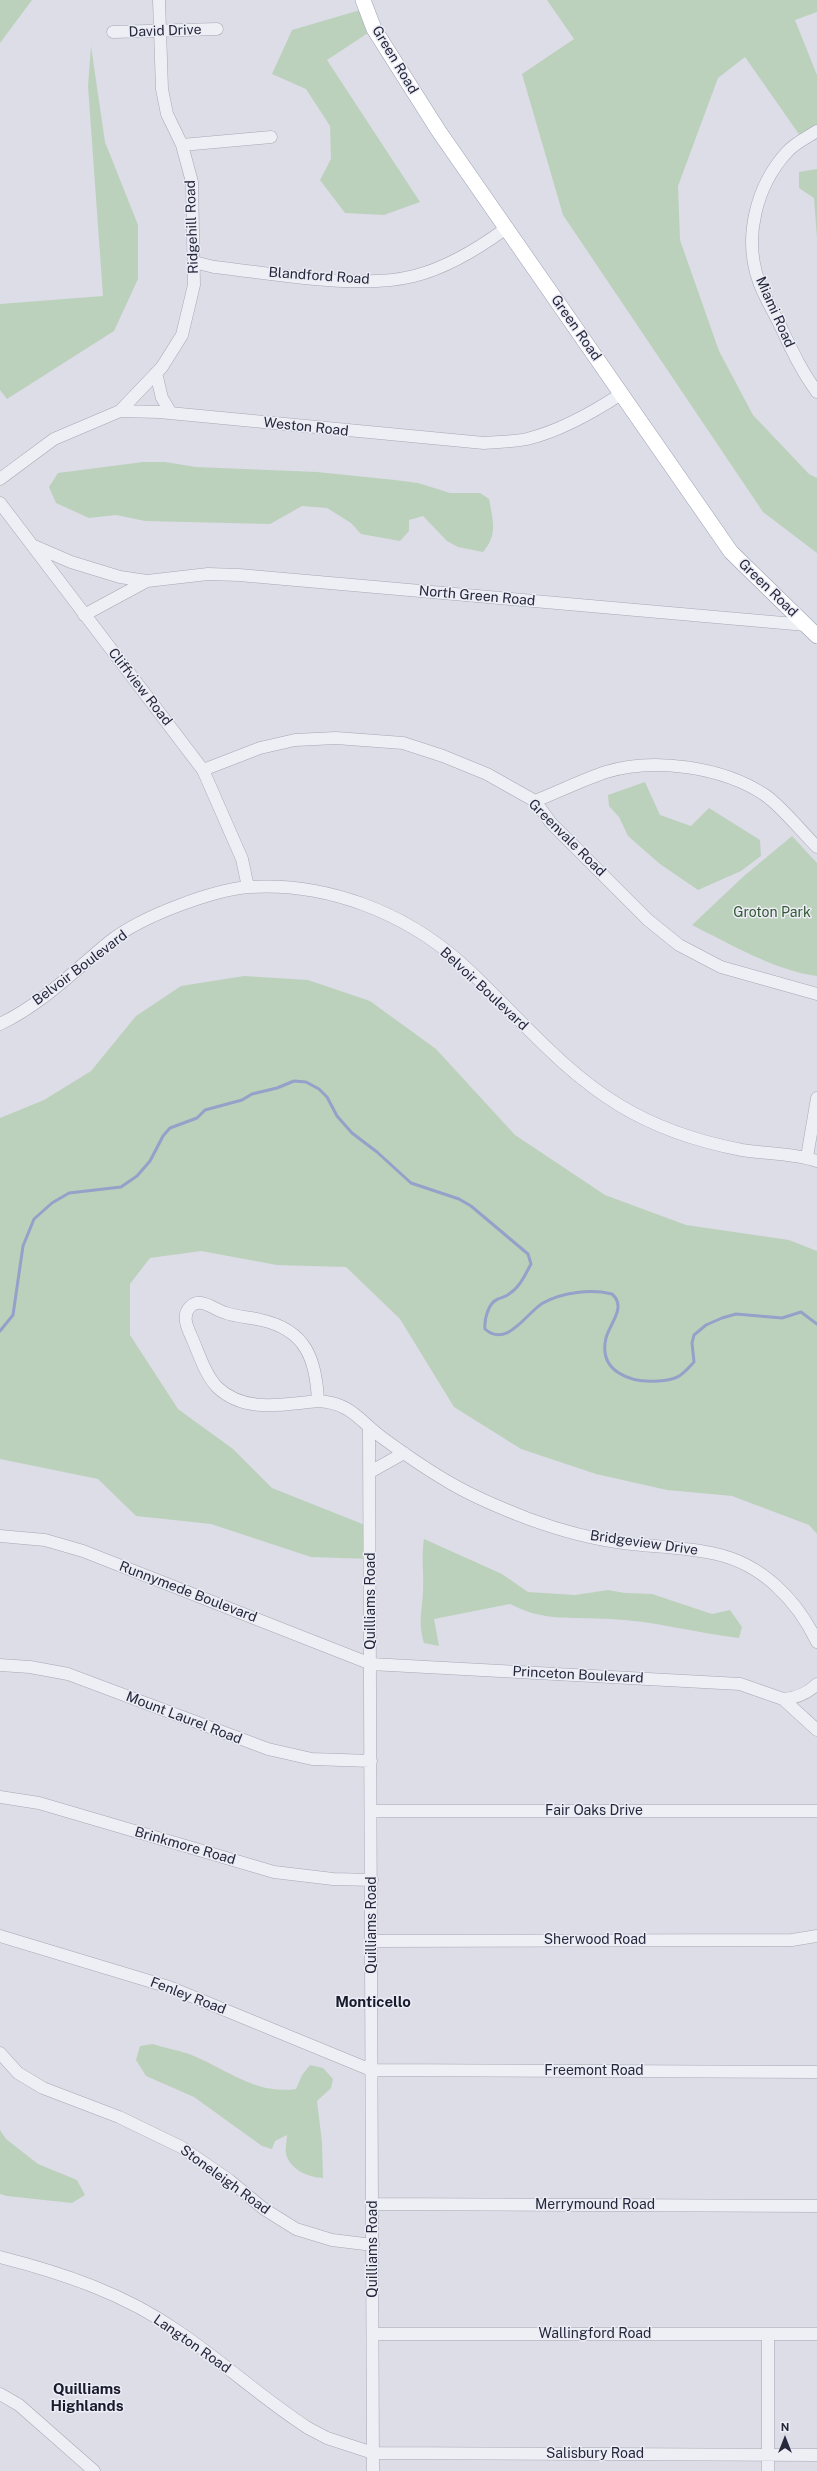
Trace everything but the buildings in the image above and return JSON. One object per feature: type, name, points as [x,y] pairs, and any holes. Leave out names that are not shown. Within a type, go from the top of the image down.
[{"type":"main road","name":"Green Road","points":[[364,0],[374,29],[395,64],[505,229],[519,245],[731,552],[817,636]]},
{"type":"street","name":"Ridgehill Road","points":[[120,411],[156,373],[182,334],[194,286],[192,182],[182,144],[167,114],[162,89],[159,0]]},
{"type":"street","name":"David Drive","points":[[113,32],[159,32],[217,29]]},
{"type":"street","name":"Miami Road","points":[[817,131],[788,151],[770,176],[760,197],[752,233],[752,248],[759,281],[795,356],[817,392]]},
{"type":"street","points":[[182,144],[271,137]]},
{"type":"street","name":"Blandford Road","points":[[194,262],[214,268],[328,279],[379,280],[420,274],[451,261],[505,229]]},
{"type":"street","points":[[156,373],[162,398],[171,413]]},
{"type":"street","name":"Weston Road","points":[[0,479],[54,440],[120,411],[171,413],[484,443],[526,440],[548,433],[595,411],[621,394]]},
{"type":"street","name":"Cliffview Road","points":[[0,503],[34,546],[84,615],[204,770],[242,859],[248,887]]},
{"type":"street","name":"North Green Road","points":[[34,546],[78,565],[120,577],[147,581],[208,574],[239,574],[806,625]]},
{"type":"street","name":"North Green Road","points":[[84,615],[147,581]]},
{"type":"street","name":"Greenvale Road","points":[[204,770],[260,748],[295,740],[336,738],[402,743],[443,756],[487,774],[535,801],[562,834],[648,920],[679,945],[721,967],[817,994]]},
{"type":"street","points":[[535,801],[606,772],[641,764],[686,767],[726,777],[765,795],[817,847]]},
{"type":"street","name":"Belvoir Boulevard","points":[[0,1024],[66,981],[111,941],[143,921],[181,905],[222,892],[248,887],[312,891],[350,900],[383,912],[418,930],[460,962],[560,1061],[619,1105],[676,1132],[743,1150],[812,1159]]},
{"type":"street","points":[[812,1159],[817,1098]]},
{"type":"street","name":"Bridgeview Drive","points":[[318,1401],[314,1363],[309,1352],[291,1332],[278,1325],[226,1314],[204,1303],[191,1306],[187,1311],[185,1318],[188,1328],[209,1374],[217,1386],[230,1397],[248,1404],[265,1405],[318,1401],[347,1407],[369,1427],[404,1453],[452,1484],[531,1519],[592,1537],[716,1554],[739,1561],[761,1574],[778,1587],[805,1620],[817,1642]]},
{"type":"street","name":"Quilliams Road","points":[[369,1427],[373,1941],[371,2070],[373,2204],[373,2471]]},
{"type":"street","points":[[370,1472],[404,1453]]},
{"type":"street","name":"Runnymede Boulevard","points":[[0,1536],[45,1540],[83,1551],[371,1664]]},
{"type":"street","name":"Princeton Boulevard","points":[[371,1664],[740,1684],[783,1699],[817,1730]]},
{"type":"street","name":"Mount Laurel Road","points":[[0,1665],[30,1667],[68,1674],[268,1749],[312,1759],[371,1761]]},
{"type":"street","points":[[783,1699],[797,1698],[810,1691],[817,1684]]},
{"type":"street","name":"Brinkmore Road","points":[[0,1798],[39,1803],[274,1872],[333,1879],[372,1880]]},
{"type":"street","name":"Fair Oaks Drive","points":[[372,1811],[817,1811]]},
{"type":"street","name":"Fenley Road","points":[[0,1936],[169,1987],[371,2070]]},
{"type":"street","name":"Sherwood Road","points":[[373,1941],[792,1940],[817,1936]]},
{"type":"street","name":"Stoneleigh Road","points":[[0,2053],[18,2073],[42,2088],[119,2117],[181,2147],[229,2180],[264,2209],[296,2229],[332,2240],[373,2245]]},
{"type":"street","name":"Freemont Road","points":[[371,2070],[817,2072]]},
{"type":"street","name":"Merrymound Road","points":[[373,2204],[817,2206]]},
{"type":"street","name":"Langton Road","points":[[0,2257],[91,2284],[141,2308],[178,2331],[308,2428],[327,2438],[373,2453]]},
{"type":"street","name":"Wallingford Road","points":[[373,2334],[817,2334]]},
{"type":"street","points":[[768,2334],[768,2471]]},
{"type":"street","points":[[0,2394],[19,2405],[94,2471]]},
{"type":"street","name":"Salisbury Road","points":[[373,2453],[817,2455]]},
{"type":"green space","points":[[0,0],[32,0],[0,43]]},
{"type":"green space","points":[[547,0],[817,0],[817,12],[795,20],[817,75],[817,131],[803,140],[745,57],[718,78],[678,186],[680,240],[719,351],[753,415],[809,474],[817,478],[817,553],[763,512],[563,215],[522,74],[574,39]]},
{"type":"green space","points":[[367,8],[374,29],[327,60],[420,202],[384,215],[345,213],[320,180],[331,159],[330,126],[306,89],[272,74],[292,30]]},
{"type":"green space","points":[[91,46],[105,142],[138,225],[138,279],[114,331],[7,399],[0,390],[0,304],[103,296],[88,86]]},
{"type":"green space","points":[[817,169],[817,238],[814,198],[799,188],[799,172]]},
{"type":"green space","points":[[143,462],[165,462],[196,467],[317,472],[418,483],[450,493],[480,493],[489,499],[493,521],[493,533],[488,546],[483,552],[458,547],[447,541],[423,516],[409,520],[409,531],[400,541],[361,534],[351,523],[327,508],[302,506],[270,524],[145,521],[116,515],[89,518],[56,503],[49,487],[58,473]]},
{"type":"green space","points":[[645,782],[660,815],[691,826],[709,808],[760,840],[761,856],[741,871],[698,890],[660,864],[628,836],[619,817],[609,806],[608,795]]},
{"type":"green space","name":"Groton Park","points":[[792,836],[817,863],[817,976],[786,969],[769,963],[692,925],[744,876]]},
{"type":"green space","points":[[244,976],[308,980],[370,1001],[436,1049],[515,1135],[605,1195],[686,1225],[789,1240],[817,1251],[817,1534],[809,1525],[732,1496],[667,1490],[596,1474],[521,1449],[454,1407],[400,1319],[346,1267],[277,1265],[201,1251],[150,1258],[130,1284],[130,1335],[178,1409],[233,1449],[272,1488],[370,1527],[370,1559],[311,1557],[211,1524],[136,1516],[98,1479],[0,1459],[0,1118],[44,1100],[91,1071],[136,1016],[181,986]]},
{"type":"green space","points":[[424,1539],[502,1574],[528,1592],[575,1595],[608,1590],[625,1593],[652,1594],[712,1614],[730,1610],[742,1627],[739,1638],[627,1620],[559,1618],[535,1614],[510,1604],[434,1619],[439,1646],[424,1643],[421,1617]]},
{"type":"green space","points":[[153,2044],[189,2054],[253,2084],[281,2090],[296,2089],[302,2075],[310,2065],[323,2068],[333,2079],[331,2088],[317,2101],[322,2142],[323,2178],[307,2175],[297,2170],[293,2166],[286,2155],[287,2135],[275,2141],[272,2149],[262,2146],[194,2097],[146,2076],[136,2060],[140,2046]]},
{"type":"green space","points":[[0,2130],[6,2139],[38,2164],[77,2180],[85,2195],[72,2203],[0,2194]]},
{"type":"waterway","points":[[0,1331],[13,1315],[23,1246],[34,1219],[52,1203],[69,1193],[121,1187],[137,1176],[150,1161],[163,1136],[170,1128],[197,1118],[205,1110],[242,1100],[252,1094],[277,1088],[294,1081],[306,1082],[319,1089],[327,1097],[337,1116],[352,1133],[377,1152],[411,1183],[459,1199],[471,1206],[528,1254],[531,1264],[519,1284],[508,1295],[495,1301],[487,1312],[485,1329],[493,1334],[501,1335],[509,1332],[543,1303],[559,1296],[577,1292],[604,1292],[612,1294],[618,1304],[618,1310],[606,1338],[605,1350],[607,1359],[612,1367],[619,1373],[628,1377],[637,1380],[658,1381],[670,1380],[686,1371],[694,1362],[692,1343],[694,1335],[706,1325],[722,1318],[736,1314],[782,1318],[801,1312],[817,1324]]},
{"type":"district","name":"Monticello","points":[[373,2002]]},
{"type":"district","name":"Quilliams Highlands","points":[[87,2398]]}]
